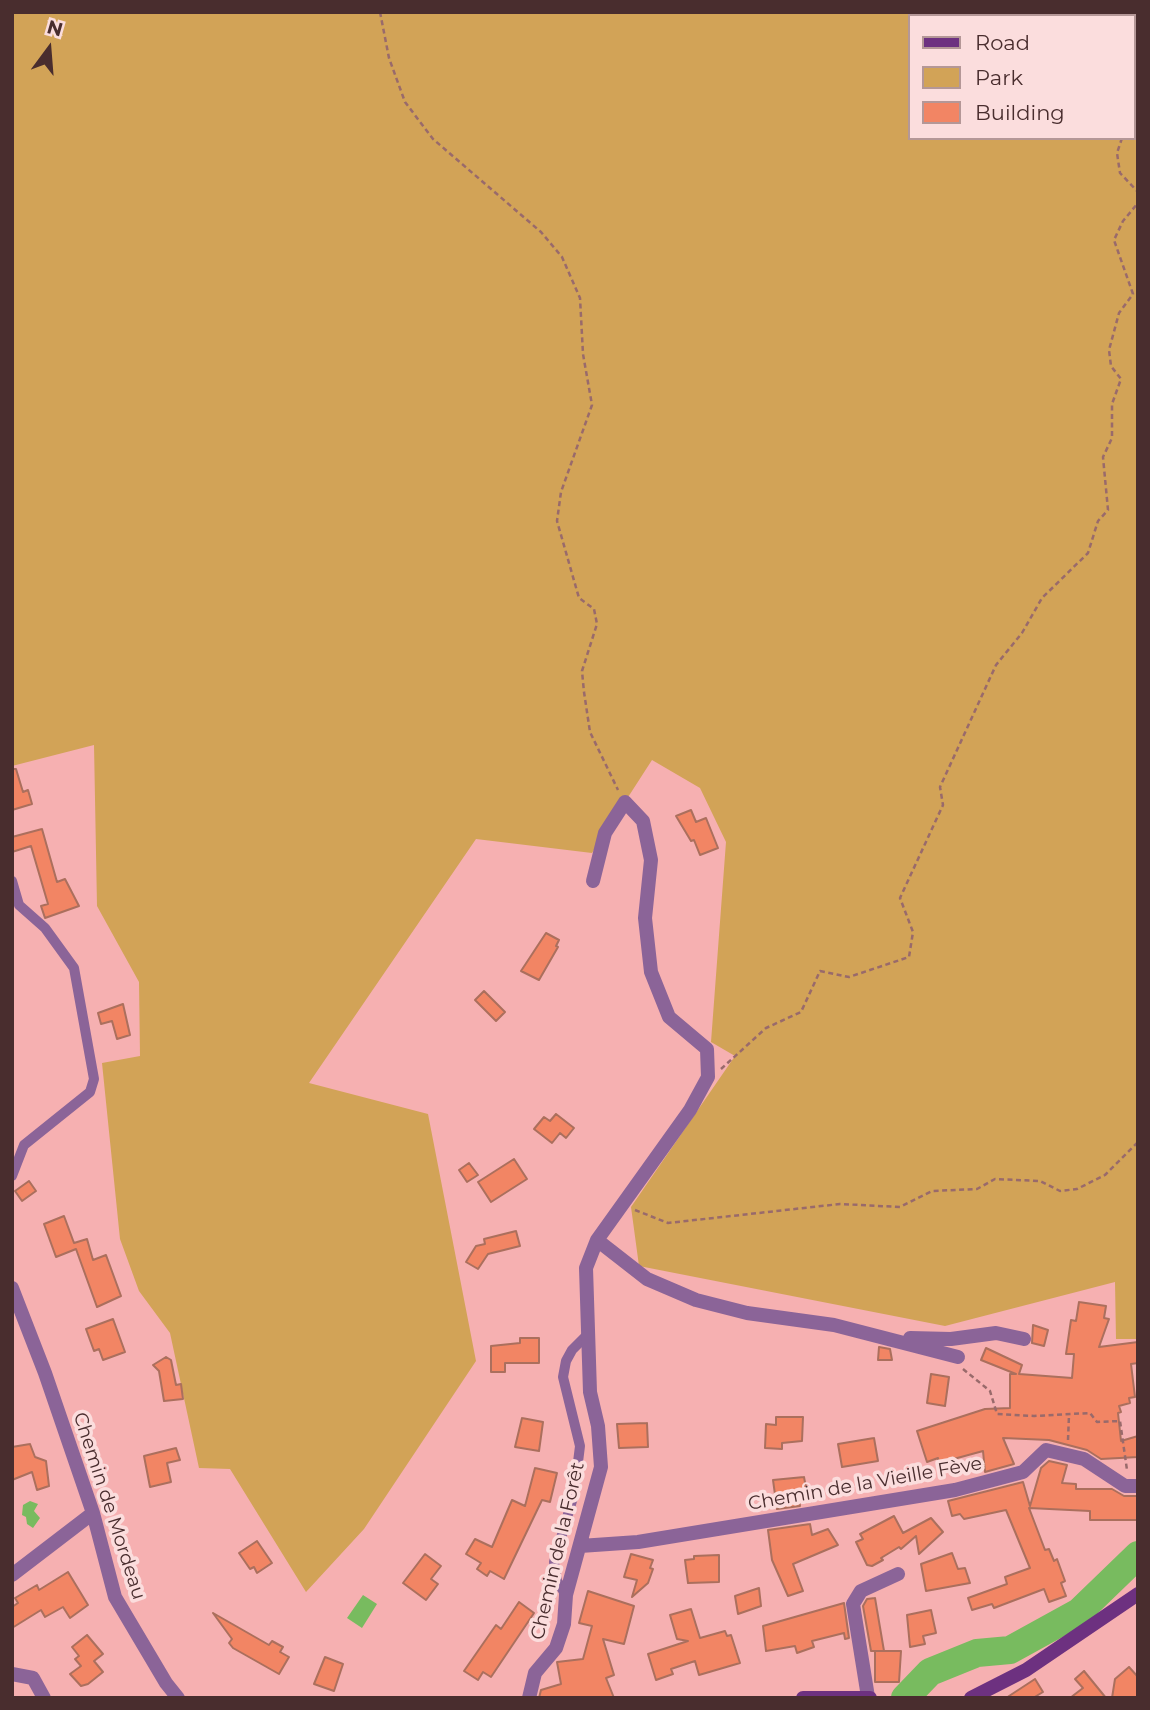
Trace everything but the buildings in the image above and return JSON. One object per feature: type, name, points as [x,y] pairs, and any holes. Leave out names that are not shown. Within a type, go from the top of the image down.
[{"type":"main road","points":[[971,1698],[1026,1670],[1138,1594]]},
{"type":"main road","points":[[803,1698],[869,1698]]},
{"type":"street","points":[[593,881],[605,833],[625,802],[643,821],[650,860],[645,918],[651,972],[669,1017],[707,1049],[708,1077]]},
{"type":"street","name":"Chemin de la Forêt","points":[[529,1698],[536,1673],[556,1648],[564,1624],[566,1595],[601,1467],[598,1426],[590,1392],[586,1268],[597,1240],[690,1110],[708,1077]]},
{"type":"street","points":[[597,1240],[647,1279],[696,1300],[747,1313],[821,1322],[958,1357]]},
{"type":"street","name":"Chemin de Mordeau","points":[[12,1288],[17,1319],[45,1373],[93,1513],[115,1597],[166,1683],[178,1698]]},
{"type":"street","points":[[887,1337],[951,1339],[996,1333],[1024,1339]]},
{"type":"street","name":"Chemin de la Vieille Fève","points":[[580,1546],[638,1542],[900,1501],[1023,1472],[1046,1450],[1068,1453]]},
{"type":"street","points":[[1068,1453],[1097,1465],[1125,1486],[1138,1486]]},
{"type":"street","points":[[12,1575],[93,1513]]},
{"type":"street","points":[[869,1698],[853,1604],[861,1591],[898,1574]]},
{"type":"street","points":[[12,1674],[33,1678],[44,1698]]},
{"type":"lane","points":[[12,881],[19,905],[45,928],[74,968],[94,1079],[90,1092],[24,1145],[12,1176]]},
{"type":"lane","points":[[566,1595],[557,1581],[554,1562],[574,1494],[580,1446],[563,1377],[566,1361],[572,1350],[589,1333]]},
{"type":"path","points":[[380,12],[389,58],[405,103],[433,139],[541,232],[562,257],[580,298],[583,354],[592,405],[561,492],[557,521],[579,598],[594,609],[597,624],[582,671],[590,732],[625,802]]},
{"type":"path","points":[[1121,140],[1116,153],[1121,173],[1138,192]]},
{"type":"path","points":[[708,1077],[722,1068],[766,1028],[801,1012],[820,971],[849,977],[909,957],[913,932],[901,898],[943,805],[940,787],[996,665],[1021,633],[1042,598],[1088,553],[1098,521],[1108,510],[1103,457],[1111,438],[1112,404],[1121,379],[1111,366],[1109,349],[1119,313],[1133,295],[1114,240],[1123,221],[1138,203]]},
{"type":"path","points":[[622,1204],[668,1223],[840,1204],[900,1207],[932,1191],[977,1189],[995,1179],[1040,1181],[1060,1191],[1077,1189],[1105,1175],[1138,1142]]},
{"type":"path","points":[[937,1351],[990,1391],[998,1414],[1090,1413],[1097,1422],[1119,1421],[1126,1469]]},
{"type":"path","points":[[1068,1453],[1069,1415]]},
{"type":"green space","points":[[12,12],[1138,12],[1138,1339],[1116,1339],[1115,1282],[945,1326],[639,1266],[631,1207],[735,1056],[711,1042],[726,842],[700,788],[652,760],[592,853],[476,839],[309,1083],[428,1114],[476,1361],[364,1529],[306,1592],[230,1469],[199,1468],[170,1333],[139,1291],[120,1239],[102,1063],[140,1056],[139,982],[97,906],[94,745],[12,766]]},
{"type":"shaded area","points":[[30,1501],[38,1504],[34,1511],[40,1518],[33,1528],[22,1515],[23,1505]]},
{"type":"shaded area","points":[[363,1595],[377,1604],[362,1628],[347,1618]]},
{"type":"waterway","points":[[905,1698],[930,1672],[977,1653],[1010,1650],[1079,1612],[1138,1555]]}]
